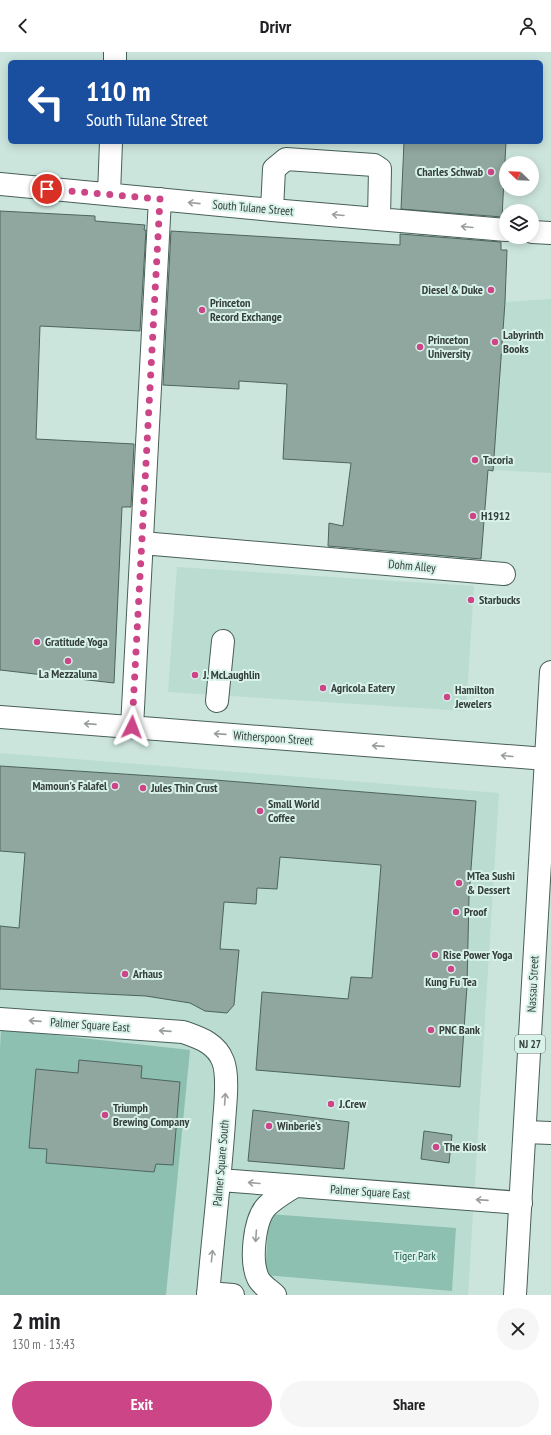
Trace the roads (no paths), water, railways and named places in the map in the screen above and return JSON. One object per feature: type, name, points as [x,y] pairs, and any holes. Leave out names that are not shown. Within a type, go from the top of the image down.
[{"type":"street","points":[[109,194],[111,144]]},
{"type":"street","points":[[272,210],[274,169],[286,159],[374,165],[380,169],[379,219]]},
{"type":"street","name":"South Tulane Street","points":[[0,184],[272,210],[499,229]]},
{"type":"street","points":[[132,727],[160,199]]},
{"type":"street","points":[[539,232],[551,233]]},
{"type":"street","name":"Dohm Alley","points":[[142,543],[504,574]]},
{"type":"street","points":[[217,701],[223,641]]},
{"type":"street","name":"Nassau Street","points":[[515,1295],[551,672]]},
{"type":"street","name":"Witherspoon Street","points":[[0,717],[546,759]]},
{"type":"street","name":"Palmer Square East","points":[[0,1019],[183,1032],[203,1038]]},
{"type":"street","name":"Palmer Square South","points":[[203,1038],[216,1049],[224,1062],[226,1084],[220,1180],[208,1294]]},
{"type":"street","points":[[525,1132],[551,1133]]},
{"type":"street","name":"Palmer Square East","points":[[220,1180],[521,1203]]},
{"type":"street","points":[[276,1295],[258,1279],[254,1264],[256,1229],[266,1207],[295,1186]]},
{"type":"street","points":[[208,1294],[234,1295]]},
{"type":"place","name":"Charles Schwab","points":[[491,172]]},
{"type":"place","name":"Diesel & Duke","points":[[491,290]]},
{"type":"place","name":"Princeton Record Exchange","points":[[202,310]]},
{"type":"place","name":"Labyrinth Books","points":[[495,342]]},
{"type":"place","name":"Princeton University","points":[[420,347]]},
{"type":"place","name":"Tacoria","points":[[475,460]]},
{"type":"place","name":"H1912","points":[[473,516]]},
{"type":"place","name":"Starbucks","points":[[471,600]]},
{"type":"place","name":"Gratitude Yoga","points":[[37,642]]},
{"type":"place","name":"La Mezzaluna","points":[[68,661]]},
{"type":"place","name":"J. McLaughlin","points":[[195,675]]},
{"type":"place","name":"Agricola Eatery","points":[[323,688]]},
{"type":"place","name":"Hamilton Jewelers","points":[[447,697]]},
{"type":"place","name":"Mamoun's Falafel","points":[[115,786]]},
{"type":"place","name":"Jules Thin Crust","points":[[143,788]]},
{"type":"place","name":"Small World Coffee","points":[[260,811]]},
{"type":"place","name":"MTea Sushi & Dessert","points":[[459,883]]},
{"type":"place","name":"Proof","points":[[456,912]]},
{"type":"place","name":"Rise Power Yoga","points":[[435,955]]},
{"type":"place","name":"Kung Fu Tea","points":[[451,969]]},
{"type":"place","name":"Arhaus","points":[[125,974]]},
{"type":"place","name":"PNC Bank","points":[[431,1030]]},
{"type":"place","name":"J.Crew","points":[[331,1104]]},
{"type":"place","name":"Triumph Brewing Company","points":[[105,1115]]},
{"type":"place","name":"Winberie's","points":[[269,1126]]},
{"type":"place","name":"The Kiosk","points":[[436,1147]]},
{"type":"park label","name":"Tiger Park","points":[[415,1256]]}]
